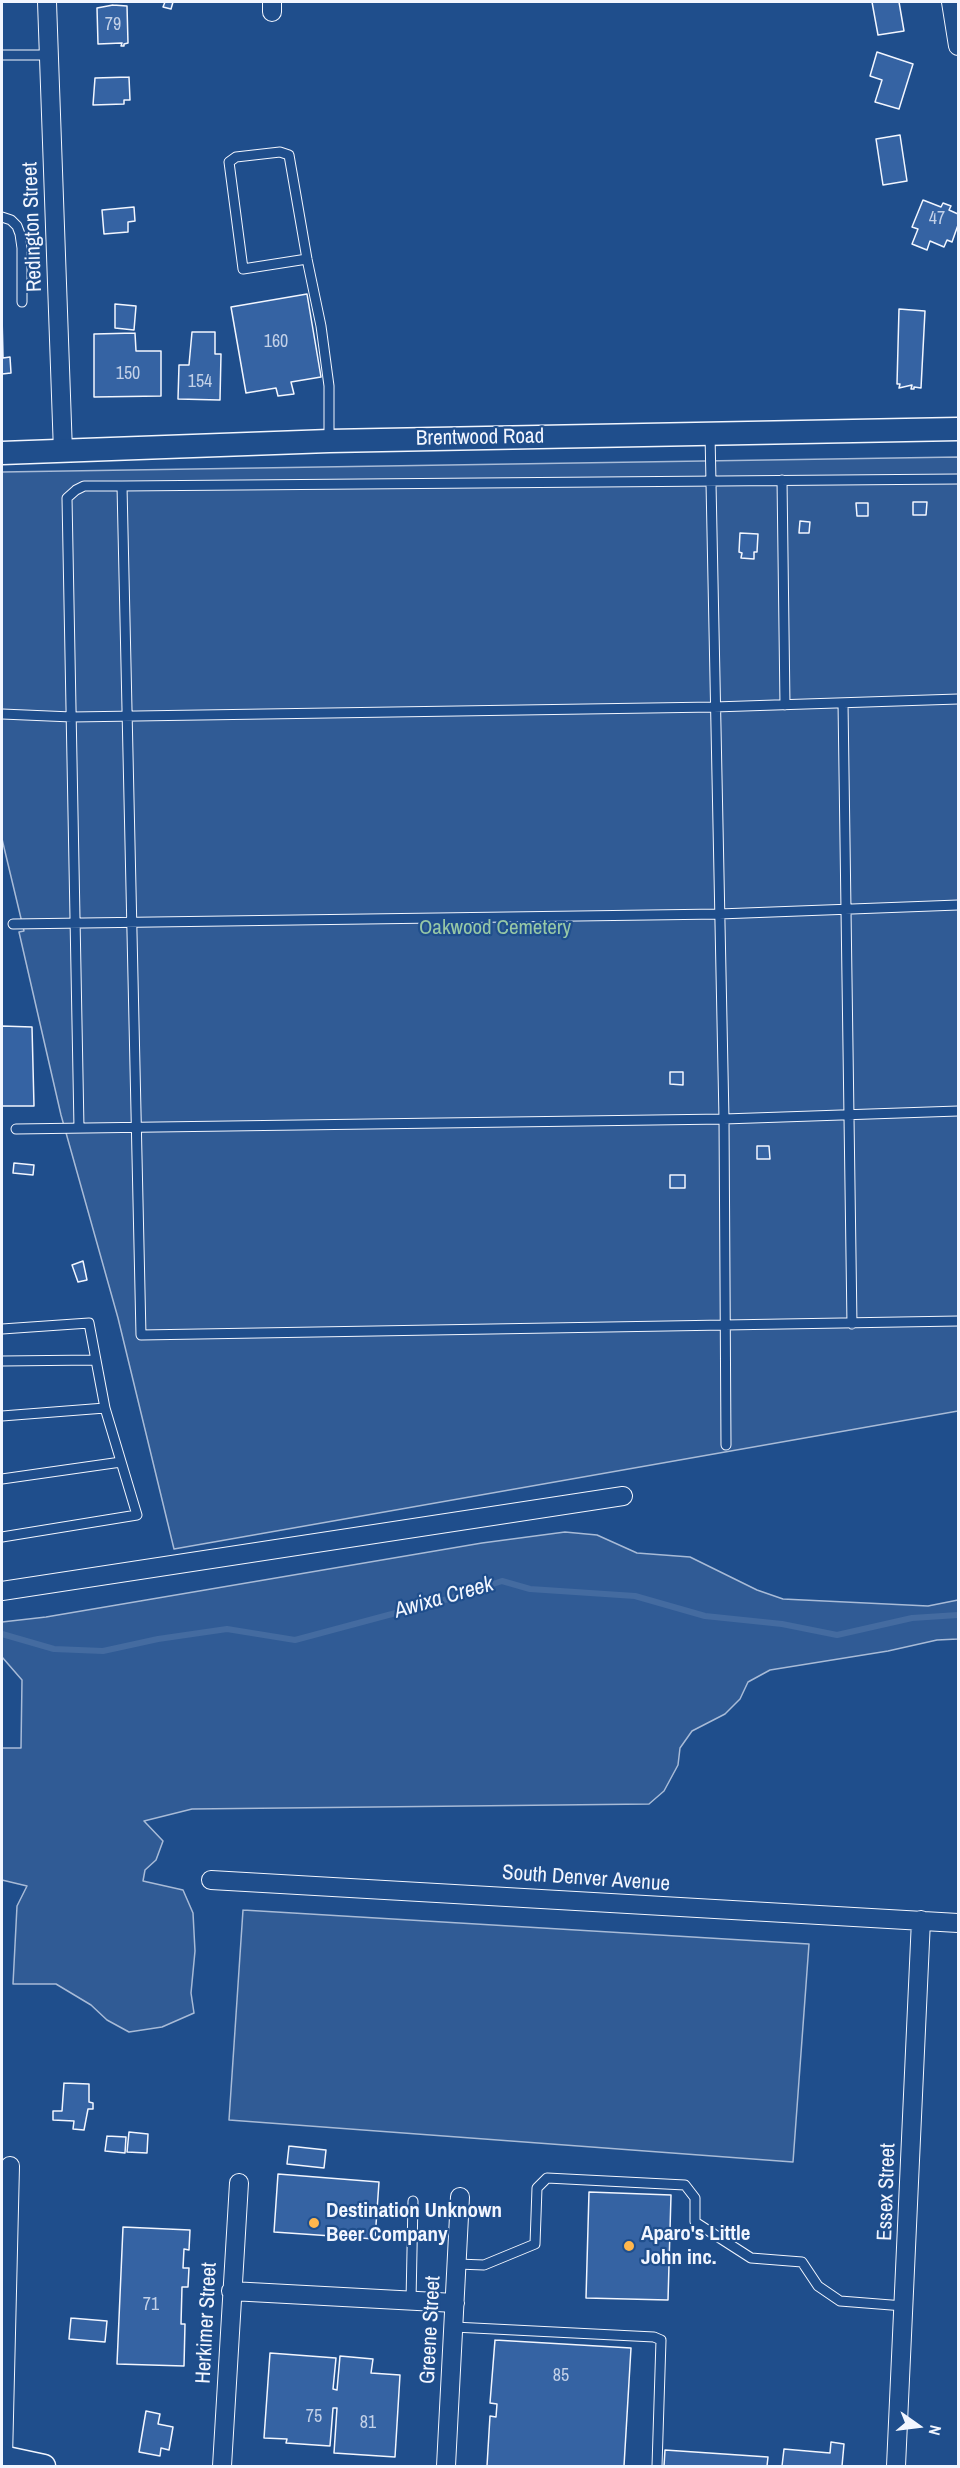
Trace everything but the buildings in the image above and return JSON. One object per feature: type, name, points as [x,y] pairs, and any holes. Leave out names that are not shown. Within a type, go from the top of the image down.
[{"type":"street","name":"Redington Street","points":[[47,2],[63,452]]},
{"type":"street","points":[[951,2],[958,46]]},
{"type":"street","name":"Brentwood Road","points":[[2,453],[329,441],[958,429]]},
{"type":"street","points":[[2,1592],[623,1496]]},
{"type":"street","name":"South Denver Avenue","points":[[212,1880],[958,1923]]},
{"type":"street","name":"Essex Street","points":[[896,2466],[921,1920]]},
{"type":"street","points":[[10,2166],[5,2201],[2,2459],[44,2466]]},
{"type":"street","name":"Herkimer Street","points":[[222,2466],[239,2182]]},
{"type":"street","name":"Greene Street","points":[[446,2466],[460,2197]]},
{"type":"street","points":[[231,2291],[455,2303]]},
{"type":"lane","points":[[2,55],[49,55]]},
{"type":"lane","points":[[307,259],[243,269],[229,162],[236,157],[280,152],[289,155],[321,326],[329,386],[329,441]]},
{"type":"lane","points":[[2,217],[11,220],[17,226],[20,234],[22,302]]},
{"type":"lane","points":[[710,434],[724,1119],[726,1445]]},
{"type":"lane","points":[[79,1128],[67,498],[84,486],[958,479]]},
{"type":"lane","points":[[782,480],[785,705]]},
{"type":"lane","points":[[122,486],[141,1335],[958,1321]]},
{"type":"lane","points":[[2,714],[72,717],[714,707],[958,699]]},
{"type":"lane","points":[[843,703],[852,1324]]},
{"type":"lane","points":[[13,924],[719,914],[958,905]]},
{"type":"lane","points":[[16,1129],[724,1119],[958,1111]]},
{"type":"lane","points":[[2,1329],[89,1323],[105,1408],[137,1515],[2,1537]]},
{"type":"lane","points":[[2,1361],[95,1360]]},
{"type":"lane","points":[[2,1416],[105,1408]]},
{"type":"lane","points":[[2,1479],[121,1462]]},
{"type":"lane","points":[[457,2264],[484,2265],[534,2244],[537,2188],[547,2178],[685,2185],[695,2198],[695,2222],[751,2258],[802,2262],[818,2286],[840,2301],[904,2306]]},
{"type":"lane","points":[[411,2301],[414,2201]]},
{"type":"lane","points":[[454,2327],[654,2337],[661,2340],[657,2466]]},
{"type":"shaded area","name":"Oakwood Cemetery","points":[[958,457],[958,1411],[174,1549],[118,1318],[61,1115],[19,932],[24,931],[2,839],[2,472]]},
{"type":"shaded area","points":[[565,1532],[597,1535],[637,1553],[690,1557],[757,1590],[783,1599],[928,1606],[958,1600],[958,1639],[937,1640],[888,1651],[770,1670],[748,1682],[740,1699],[725,1714],[692,1731],[680,1748],[678,1765],[664,1791],[649,1804],[192,1809],[144,1821],[163,1841],[156,1860],[145,1870],[143,1881],[183,1890],[193,1913],[195,1951],[191,1993],[194,2013],[162,2027],[129,2032],[107,2020],[91,2005],[56,1984],[13,1984],[17,1906],[27,1886],[2,1880],[2,1748],[21,1748],[22,1680],[2,1657],[2,1622],[46,1617],[482,1543]]},
{"type":"shaded area","points":[[243,1910],[809,1944],[793,2162],[229,2120]]},
{"type":"waterway","name":"Awixa Creek","points":[[2,1634],[54,1649],[103,1651],[158,1639],[227,1629],[295,1640],[448,1599],[502,1581],[530,1589],[635,1596],[705,1616],[782,1624],[837,1635],[912,1618],[958,1615]]},
{"type":"place","name":"Destination Unknown Beer Company","points":[[314,2223]]},
{"type":"place","name":"Aparo's Little John inc.","points":[[629,2246]]}]
